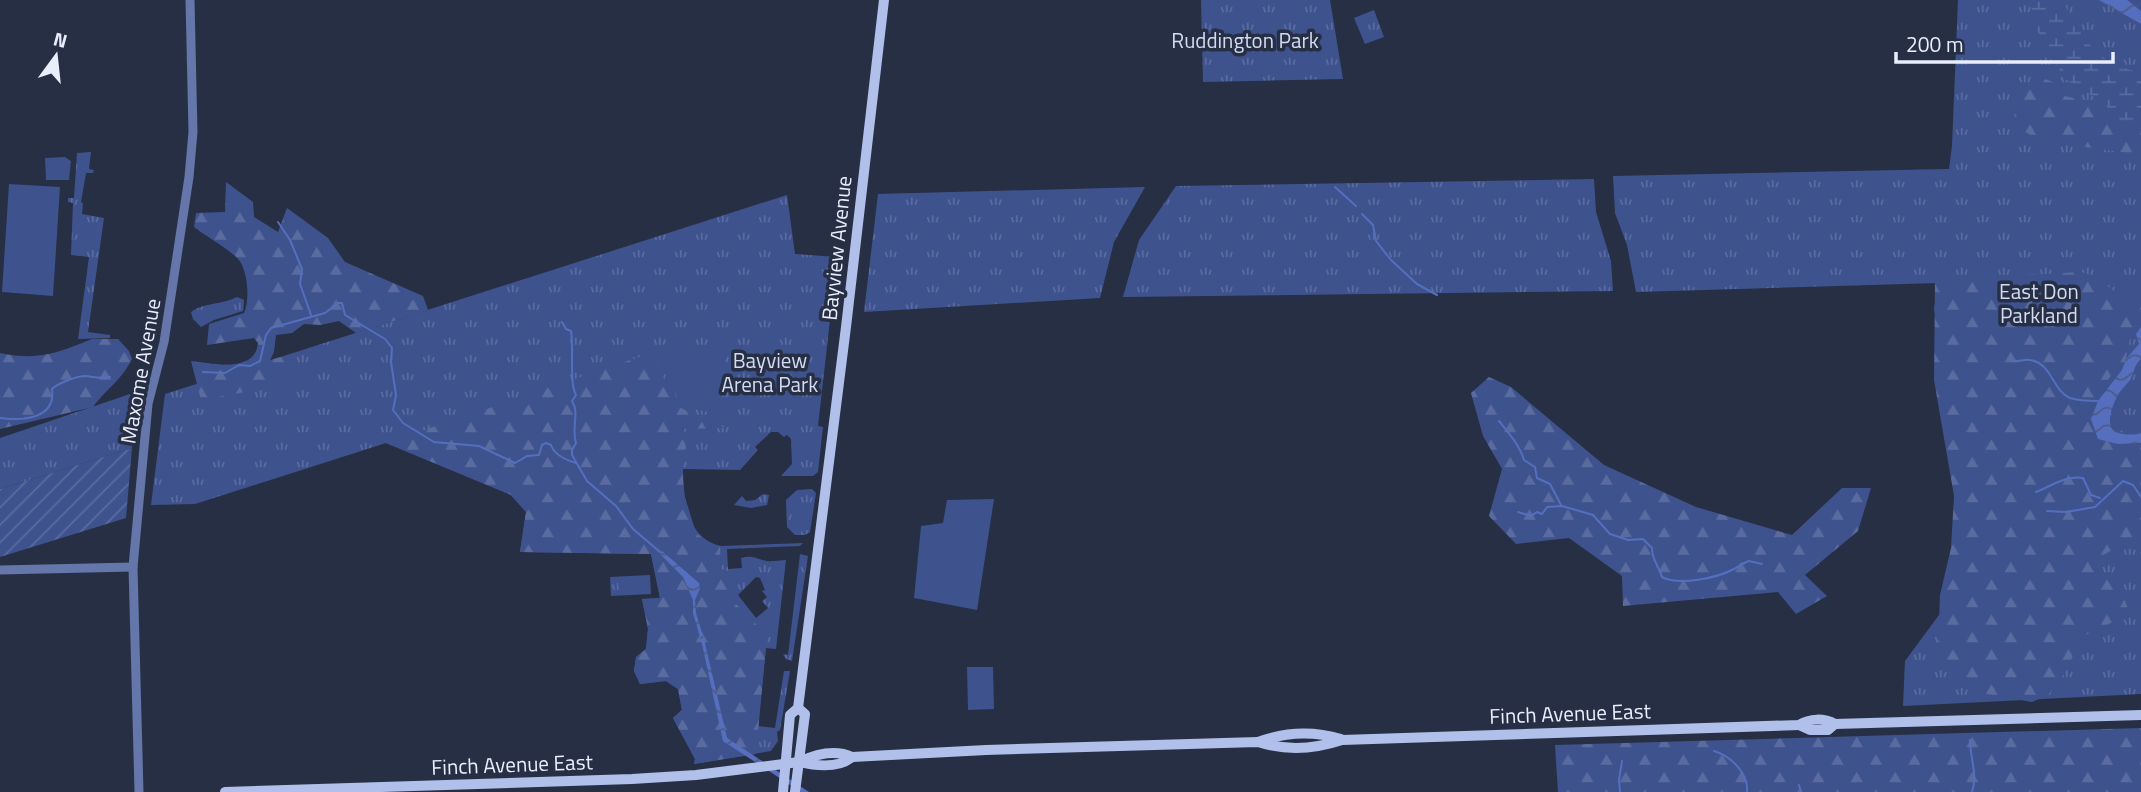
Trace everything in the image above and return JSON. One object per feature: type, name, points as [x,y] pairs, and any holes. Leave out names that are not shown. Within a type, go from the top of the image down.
[{"type":"main road","name":"Bayview Avenue","points":[[783,792],[790,715],[798,708],[884,0]]},
{"type":"main road","name":"Bayview Avenue","points":[[795,792],[805,715],[798,708]]},
{"type":"main road","name":"Finch Avenue East","points":[[225,792],[696,775],[799,761],[816,754],[845,754],[852,757],[1258,742],[1276,748],[1322,746],[1342,740],[1799,725],[1810,730],[1828,730],[1835,723],[2141,715]]},
{"type":"street","name":"Maxome Avenue","points":[[139,792],[133,567],[148,404],[164,342],[189,177],[193,132],[190,0]]},
{"type":"street","points":[[0,570],[133,567]]},
{"type":"green space","name":"Ruddington Park","points":[[1201,0],[1330,0],[1343,79],[1203,82]]},
{"type":"green space","name":"East Don Parkland","points":[[1958,0],[2141,0],[2141,694],[1903,706],[1905,661],[1956,592],[1966,490],[1934,309],[1938,283],[1636,292],[1627,245],[1615,213],[1613,176],[1949,169]]},
{"type":"green space","points":[[2034,0],[2060,0],[2100,55],[2114,64],[2141,73],[2141,128],[2120,120],[2102,102],[2064,78],[2041,36],[2031,24],[2029,17]]},
{"type":"green space","points":[[1374,10],[1384,37],[1365,44],[1354,18]]},
{"type":"green space","points":[[2039,77],[2056,83],[2060,95],[2100,104],[2141,121],[2141,155],[2064,144],[2034,137],[2020,129],[2014,114],[2021,92]]},
{"type":"green space","points":[[91,152],[89,169],[94,170],[93,173],[86,173],[81,202],[82,214],[104,218],[88,332],[110,335],[110,338],[78,339],[89,257],[71,255],[73,203],[68,202],[68,198],[74,198],[77,153]]},
{"type":"green space","points":[[65,157],[71,161],[69,180],[46,180],[45,158]]},
{"type":"green space","points":[[1594,179],[1596,212],[1611,261],[1613,291],[1123,297],[1139,240],[1176,186]]},
{"type":"green space","points":[[226,182],[253,202],[254,217],[278,232],[287,208],[328,238],[345,262],[423,296],[428,310],[356,333],[339,321],[320,325],[304,324],[292,333],[276,335],[270,360],[281,357],[293,370],[288,384],[201,400],[191,361],[241,363],[255,353],[258,343],[254,338],[207,345],[209,324],[244,313],[247,301],[246,279],[239,260],[194,227],[196,213],[225,212]]},
{"type":"green space","points":[[9,184],[60,187],[53,296],[2,292]]},
{"type":"green space","points":[[1145,187],[1114,242],[1100,298],[864,312],[878,194]]},
{"type":"green space","name":"Bayview Arena Park","points":[[787,195],[795,254],[837,257],[818,426],[823,427],[818,472],[813,476],[781,476],[792,464],[791,439],[778,432],[771,432],[755,447],[758,450],[740,470],[683,469],[689,516],[700,535],[709,541],[720,546],[803,543],[800,546],[727,549],[728,569],[742,568],[741,558],[744,557],[768,561],[786,560],[776,649],[766,648],[758,726],[775,728],[784,671],[790,671],[780,730],[777,732],[778,741],[771,751],[694,764],[695,759],[673,718],[682,710],[678,689],[666,681],[640,684],[634,671],[636,657],[646,649],[648,629],[642,599],[660,598],[651,554],[520,552],[526,512],[511,495],[386,443],[195,504],[151,505],[165,394]],"holes":[[[756,577],[760,578],[765,590],[762,591],[767,597],[762,601],[768,608],[756,618],[738,595]]]},
{"type":"green space","points":[[2081,272],[2096,277],[2120,296],[2141,301],[2141,329],[2130,339],[2124,367],[2110,377],[2106,398],[2120,429],[2141,438],[2141,554],[2137,550],[2117,547],[2100,557],[2099,570],[2125,601],[2128,609],[2121,619],[2081,638],[2066,671],[2048,695],[2032,702],[1981,693],[1963,686],[1948,674],[1938,649],[1940,595],[1951,548],[1954,496],[1934,380],[1935,280]]},
{"type":"green space","points":[[237,297],[244,300],[243,311],[201,327],[193,319],[191,312],[196,309]]},
{"type":"green space","points":[[92,339],[118,339],[129,351],[132,359],[93,407],[0,429],[0,353],[37,356]]},
{"type":"green space","points":[[727,351],[719,406],[706,412],[680,404],[663,364],[668,356],[678,353]]},
{"type":"green space","points":[[654,352],[674,405],[725,428],[684,429],[684,494],[696,533],[707,542],[720,546],[721,569],[728,571],[733,601],[767,635],[756,754],[694,764],[695,759],[673,718],[682,710],[678,689],[666,681],[640,684],[634,671],[636,657],[646,649],[648,629],[642,599],[660,598],[651,554],[520,552],[526,512],[511,495],[386,443]]},
{"type":"green space","points":[[1489,377],[1511,387],[1604,465],[1696,507],[1792,535],[1842,488],[1871,488],[1858,531],[1805,575],[1827,596],[1796,614],[1778,592],[1623,606],[1622,576],[1569,538],[1516,544],[1489,516],[1502,469],[1483,436],[1471,393]]},
{"type":"green space","points":[[139,391],[132,448],[0,489],[0,438]]},
{"type":"green space","points":[[132,448],[126,518],[0,557],[0,489]]},
{"type":"green space","points":[[812,489],[816,493],[810,532],[795,535],[787,527],[786,500],[797,490]]},
{"type":"green space","points":[[763,494],[769,495],[767,505],[751,508],[734,505],[742,496],[746,501],[755,500]]},
{"type":"green space","points":[[994,499],[977,610],[914,598],[921,526],[943,523],[947,500]]},
{"type":"green space","points":[[800,554],[808,556],[792,661],[786,659],[783,654],[788,655]]},
{"type":"green space","points":[[650,575],[651,594],[611,596],[610,577]]},
{"type":"green space","points":[[644,579],[644,591],[619,592],[618,580]]},
{"type":"green space","points":[[967,667],[993,667],[994,709],[968,710]]},
{"type":"green space","points":[[2141,728],[2141,792],[1558,792],[1555,745]]},
{"type":"water","points":[[2099,0],[2127,0],[2141,11],[2141,24]]},
{"type":"water","points":[[2141,327],[2141,359],[2116,399],[2110,422],[2114,431],[2119,433],[2141,433],[2141,443],[2118,444],[2098,439],[2091,419],[2098,401],[2139,344],[2136,334]]},
{"type":"water","points":[[662,551],[699,583],[700,588],[695,600],[696,613],[727,738],[809,792],[801,792],[723,741],[693,613],[693,600],[683,577],[660,554]]},
{"type":"waterway","points":[[1335,187],[1356,206]]},
{"type":"waterway","points":[[1362,214],[1373,225],[1376,241],[1391,260],[1417,284],[1437,295]]},
{"type":"waterway","points":[[278,222],[290,240],[302,269],[300,284],[311,315]]},
{"type":"waterway","points":[[203,372],[225,373],[239,365],[250,366],[260,361],[266,335],[271,328],[325,313],[342,303],[345,315],[385,339],[392,348],[391,362],[396,395],[393,410],[403,423],[434,442],[479,446],[515,463],[527,456],[539,455],[542,445],[546,443],[561,456],[576,463]]},
{"type":"waterway","points":[[562,322],[566,329],[571,331],[572,338],[576,395],[572,401],[576,443],[572,455],[587,481],[616,506],[633,529],[660,552]]},
{"type":"waterway","points":[[2013,361],[2037,362],[2070,398],[2098,401]]},
{"type":"waterway","points":[[0,418],[36,416],[49,407],[52,389],[68,380],[86,376],[110,377]]},
{"type":"waterway","points":[[1499,421],[1517,444],[1524,460],[1535,467],[1537,478],[1550,484],[1561,505]]},
{"type":"waterway","points":[[2036,492],[2077,477],[2083,478],[2091,495],[2100,498]]},
{"type":"waterway","points":[[2047,511],[2066,512],[2095,507],[2123,481],[2133,485],[2141,497]]},
{"type":"waterway","points":[[1518,512],[1531,516],[1537,512],[1542,514],[1547,507],[1562,506],[1593,515],[1610,534],[1628,540],[1643,539],[1652,548],[1662,577],[1669,580],[1708,578],[1749,561],[1762,564]]},
{"type":"waterway","points":[[1970,740],[1974,773],[1972,792]]},
{"type":"waterway","points":[[1714,751],[1727,757],[1738,767],[1745,779],[1747,792]]},
{"type":"waterway","points":[[1620,792],[1622,761]]},
{"type":"waterway","points":[[1799,785],[1801,792]]}]
